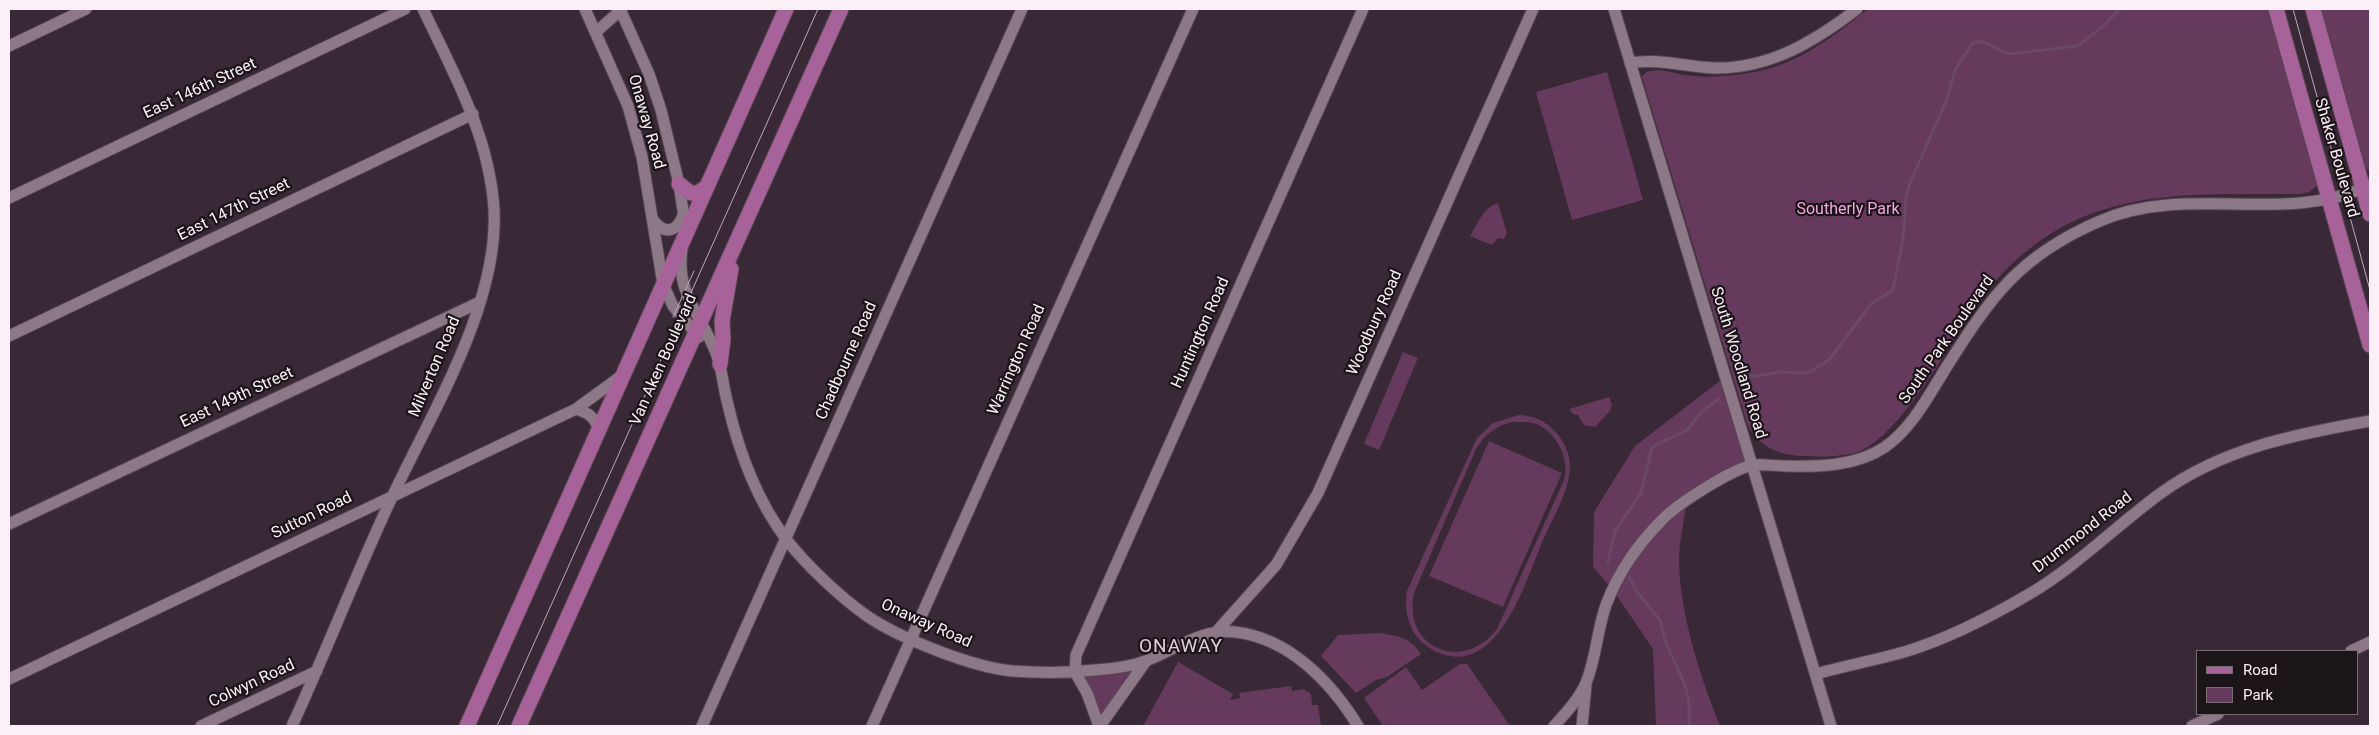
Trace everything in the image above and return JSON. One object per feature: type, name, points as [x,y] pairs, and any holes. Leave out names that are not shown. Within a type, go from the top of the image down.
[{"type":"main road","name":"Van Aken Boulevard","points":[[467,726],[786,9]]},
{"type":"main road","name":"Van Aken Boulevard","points":[[519,726],[841,9]]},
{"type":"main road","name":"Shaker Boulevard","points":[[2276,9],[2370,345]]},
{"type":"main road","name":"Shaker Boulevard","points":[[2313,9],[2367,187],[2370,214]]},
{"type":"main road","points":[[679,184],[689,192],[696,194],[706,187]]},
{"type":"main road","points":[[718,358],[723,339],[722,321],[732,252]]},
{"type":"street","points":[[9,46],[86,9]]},
{"type":"street","name":"East 146th Street","points":[[9,198],[405,9]]},
{"type":"street","name":"Milverton Road","points":[[292,726],[393,495],[436,411],[488,278],[494,241],[494,208],[486,157],[473,114],[423,9]]},
{"type":"street","name":"Onaway Road","points":[[585,9],[628,106],[642,157],[663,284],[673,306],[698,328]]},
{"type":"street","name":"Chadbourne Road","points":[[702,726],[1022,9]]},
{"type":"street","name":"Warrington Road","points":[[872,726],[1193,9]]},
{"type":"street","name":"Huntington Road","points":[[1075,672],[1076,655],[1363,9]]},
{"type":"street","name":"Woodbury Road","points":[[1217,631],[1276,565],[1318,493],[1533,9]]},
{"type":"street","name":"South Woodland Road","points":[[1614,9],[1831,726]]},
{"type":"street","points":[[1630,63],[1658,60],[1714,68],[1753,63],[1782,55],[1805,45],[1857,9]]},
{"type":"street","points":[[596,32],[621,10]]},
{"type":"street","name":"Onaway Road","points":[[621,10],[652,83],[671,146],[684,212],[681,278],[684,291],[698,328],[718,358],[741,452],[764,501],[786,538],[817,573],[868,616],[910,638],[961,660],[1011,671],[1075,672],[1098,670],[1146,661],[1217,631],[1254,635],[1294,655],[1319,675],[1343,702],[1358,726]]},
{"type":"street","name":"East 147th Street","points":[[9,336],[473,114]]},
{"type":"street","name":"South Park Boulevard","points":[[1752,465],[1830,465],[1871,455],[1887,446],[1926,401],[1990,302],[2005,283],[2041,252],[2079,230],[2122,213],[2157,206],[2186,204],[2284,204],[2329,198],[2367,187]]},
{"type":"street","points":[[654,221],[660,228],[667,231],[675,228],[681,222],[684,212]]},
{"type":"street","name":"East 149th Street","points":[[9,524],[480,302]]},
{"type":"street","name":"Sutton Road","points":[[9,680],[576,409],[625,373]]},
{"type":"street","points":[[576,409],[588,413],[594,418],[599,431]]},
{"type":"street","name":"Drummond Road","points":[[1816,674],[1906,651],[1970,626],[2032,592],[2074,562],[2162,492],[2202,469],[2242,450],[2298,434],[2370,421]]},
{"type":"street","points":[[1582,726],[1586,684],[1606,606],[1623,569],[1663,518],[1688,498],[1752,465]]},
{"type":"street","points":[[2353,650],[2370,642]]},
{"type":"street","points":[[1100,726],[1146,661]]},
{"type":"street","name":"Colwyn Road","points":[[201,726],[317,671]]},
{"type":"street","points":[[1075,672],[1087,693],[1100,726]]},
{"type":"street","points":[[1554,726],[1586,684]]},
{"type":"street","points":[[2192,726],[2216,715]]},
{"type":"green space","name":"Southerly Park","points":[[1868,9],[2270,9],[2318,185],[2309,192],[2299,194],[2211,194],[2153,199],[2097,212],[2070,223],[2031,247],[1998,278],[1967,320],[1915,398],[1897,421],[1879,439],[1860,451],[1840,455],[1795,456],[1779,452],[1758,440],[1748,426],[1642,77],[1645,73],[1655,70],[1710,77],[1747,74],[1767,69],[1785,63],[1818,46]]},
{"type":"green space","points":[[2319,9],[2370,9],[2370,171],[2365,168]]},
{"type":"green space","points":[[1607,72],[1643,200],[1572,220],[1536,92]]},
{"type":"green space","points":[[1498,203],[1507,233],[1504,239],[1498,238],[1492,245],[1470,236],[1481,216],[1488,208]]},
{"type":"green space","points":[[1403,352],[1418,358],[1379,450],[1364,444]]},
{"type":"green space","points":[[1725,377],[1752,465],[1688,498],[1680,544],[1679,565],[1681,588],[1690,636],[1704,684],[1720,726],[1656,726],[1653,649],[1613,590],[1593,567],[1594,512],[1635,446]]},
{"type":"green space","points":[[1609,397],[1612,405],[1610,411],[1595,427],[1584,425],[1578,415],[1573,414],[1569,409]]},
{"type":"green space","points":[[1519,415],[1529,416],[1547,424],[1555,431],[1566,447],[1570,467],[1569,477],[1559,507],[1541,545],[1528,579],[1509,617],[1484,648],[1468,655],[1450,656],[1429,648],[1414,632],[1408,619],[1407,591],[1477,438],[1493,423]],"holes":[[[1512,422],[1536,424],[1546,429],[1552,435],[1564,456],[1564,480],[1497,629],[1483,643],[1468,650],[1452,652],[1438,648],[1426,640],[1417,628],[1413,612],[1414,593],[1476,449],[1487,435]]]},
{"type":"green space","points":[[1489,441],[1562,473],[1503,607],[1429,576]]},
{"type":"green space","points":[[1380,633],[1408,641],[1421,654],[1387,677],[1376,680],[1356,693],[1321,656],[1338,635]]},
{"type":"green space","points":[[1146,661],[1100,726],[1075,672]]},
{"type":"green space","points":[[1178,662],[1233,694],[1230,700],[1240,698],[1239,693],[1291,686],[1292,691],[1304,689],[1311,694],[1312,705],[1318,705],[1321,726],[1143,726]]},
{"type":"green space","points":[[1460,664],[1467,664],[1510,726],[1383,726],[1364,698],[1406,667],[1422,690]]},
{"type":"waterway","points":[[1748,377],[1780,372],[1808,373],[1829,360],[1871,304],[1893,290],[1903,239],[1906,197],[1910,183],[1947,99],[1955,70],[1973,43],[1981,41],[2009,54],[2077,46],[2101,28],[2120,9]]},
{"type":"waterway","points":[[1608,562],[1615,531],[1641,493],[1652,447],[1687,430],[1702,412],[1718,399]]},
{"type":"waterway","points":[[1629,577],[1637,592],[1660,620],[1666,643],[1685,685],[1689,703],[1689,726]]},
{"type":"tram line","points":[[497,726],[818,9]]},
{"type":"tram line","points":[[2293,9],[2370,290]]},
{"type":"tram line","points":[[673,317],[694,271]]},
{"type":"district","name":"ONAWAY","points":[[1181,647]]}]
